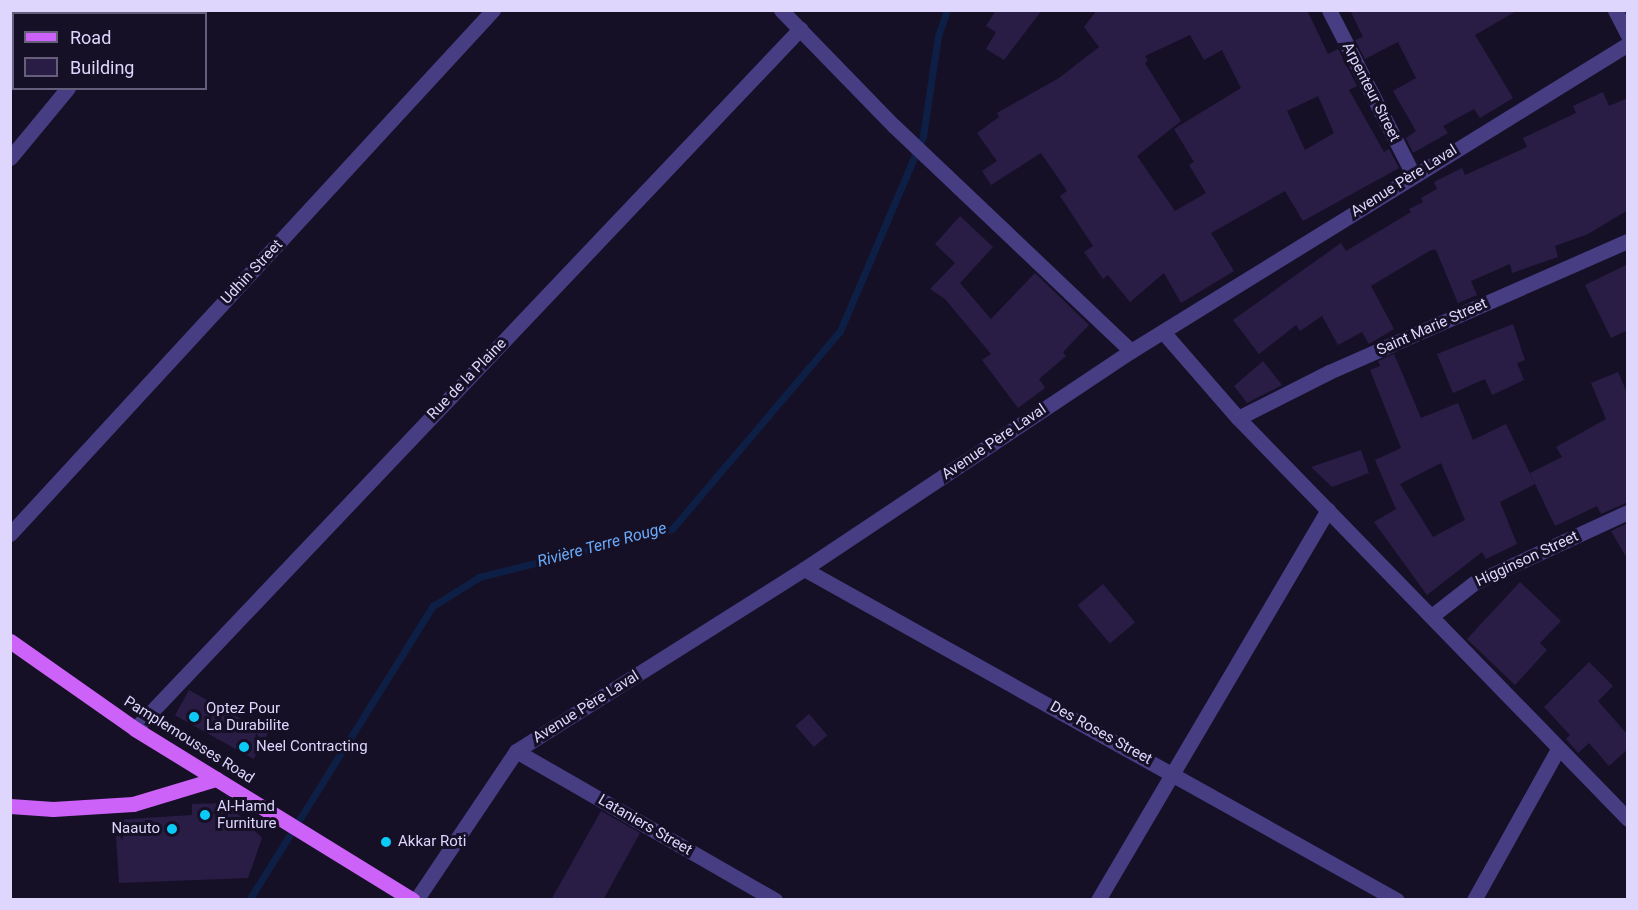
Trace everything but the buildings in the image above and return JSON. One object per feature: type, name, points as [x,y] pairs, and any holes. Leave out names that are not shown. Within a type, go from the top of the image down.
[{"type":"main road","name":"Pamplemousses Road","points":[[10,641],[135,729],[414,900]]},
{"type":"main road","points":[[10,806],[53,809],[133,804],[216,779]]},
{"type":"street","name":"Udhin Street","points":[[10,534],[493,10]]},
{"type":"street","points":[[781,10],[894,126],[934,161],[1131,351]]},
{"type":"street","name":"Arpenteur Street","points":[[1329,10],[1413,174]]},
{"type":"street","points":[[1615,10],[1628,35]]},
{"type":"street","name":"Rue de la Plaine","points":[[135,729],[800,29]]},
{"type":"street","name":"Avenue Père Laval","points":[[414,900],[516,751],[804,569],[1131,351],[1164,333],[1413,174],[1628,44]]},
{"type":"street","points":[[10,158],[66,90]]},
{"type":"street","name":"Saint Marie Street","points":[[1238,418],[1329,372],[1628,241]]},
{"type":"street","points":[[1164,333],[1238,418],[1433,615],[1558,749],[1622,805],[1628,819]]},
{"type":"street","points":[[1098,900],[1328,510]]},
{"type":"street","name":"Higginson Street","points":[[1433,615],[1474,583],[1628,512]]},
{"type":"street","name":"Des Roses Street","points":[[804,569],[1397,900]]},
{"type":"street","points":[[1474,900],[1558,749]]},
{"type":"street","name":"Lataniers Street","points":[[516,751],[775,900]]},
{"type":"waterway","name":"Rivière Terre Rouge","points":[[249,900],[433,606],[479,577],[672,529],[840,331],[923,136],[938,36],[947,10]]},
{"type":"place","name":"Optez Pour La Durabilite","points":[[194,717]]},
{"type":"place","name":"Neel Contracting","points":[[244,747]]},
{"type":"place","name":"Al-Hamd Furniture","points":[[205,815]]},
{"type":"place","name":"Naauto","points":[[172,829]]},
{"type":"place","name":"Akkar Roti","points":[[386,842]]}]
